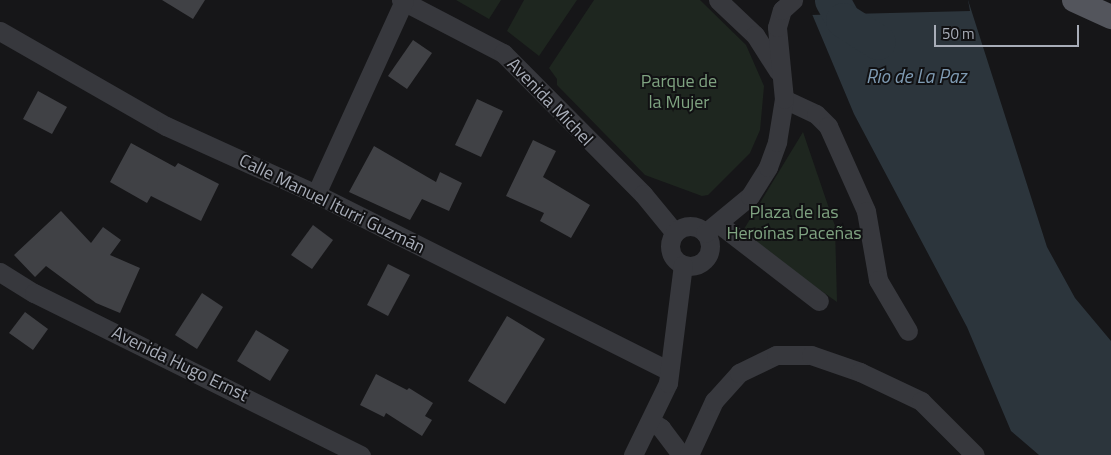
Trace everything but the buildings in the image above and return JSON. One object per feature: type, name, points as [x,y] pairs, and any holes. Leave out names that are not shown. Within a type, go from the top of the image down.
[{"type":"main road","points":[[1074,0],[1111,16]]},
{"type":"street","points":[[718,0],[755,35],[781,76]]},
{"type":"street","points":[[793,0],[782,10],[777,27],[784,99],[777,142],[768,166],[750,196],[712,229],[706,258],[696,266],[683,265],[670,251],[675,233],[693,226],[712,229],[819,301]]},
{"type":"street","points":[[316,194],[403,1]]},
{"type":"street","name":"Avenida Michel","points":[[403,1],[503,53],[643,194],[675,233]]},
{"type":"street","name":"Calle Manuel Iturri Guzmán","points":[[0,31],[166,126],[316,194],[668,370]]},
{"type":"street","points":[[784,99],[816,114],[828,126],[866,211],[878,280],[908,331]]},
{"type":"street","points":[[633,455],[656,424],[668,383],[668,370],[683,265]]},
{"type":"street","name":"Avenida Hugo Ernst","points":[[0,272],[34,293],[361,455]]},
{"type":"street","points":[[689,455],[714,400],[739,373],[776,355],[811,355],[860,372],[921,401],[975,455]]},
{"type":"street","points":[[656,424],[677,449]]},
{"type":"green space","points":[[456,0],[501,0],[489,19]]},
{"type":"green space","points":[[524,0],[577,0],[539,56],[507,31]]},
{"type":"green space","name":"Parque de la Mujer","points":[[594,0],[700,0],[746,45],[764,86],[760,130],[750,153],[708,195],[702,196],[645,175],[557,85],[557,79],[549,68]]},
{"type":"green space","name":"Plaza de las Heroínas Paceñas","points":[[803,132],[835,226],[837,302],[741,234]]},
{"type":"water","name":"Río de La Paz","points":[[855,0],[968,0],[1047,247],[1075,298],[1111,341],[1111,455],[1039,455],[1011,431],[967,327],[854,114],[812,14],[854,14]]},
{"type":"pier","points":[[852,0],[968,0],[970,11],[810,15],[812,12],[852,11]]},
{"type":"waterway","points":[[832,0],[843,20],[878,42]]}]
